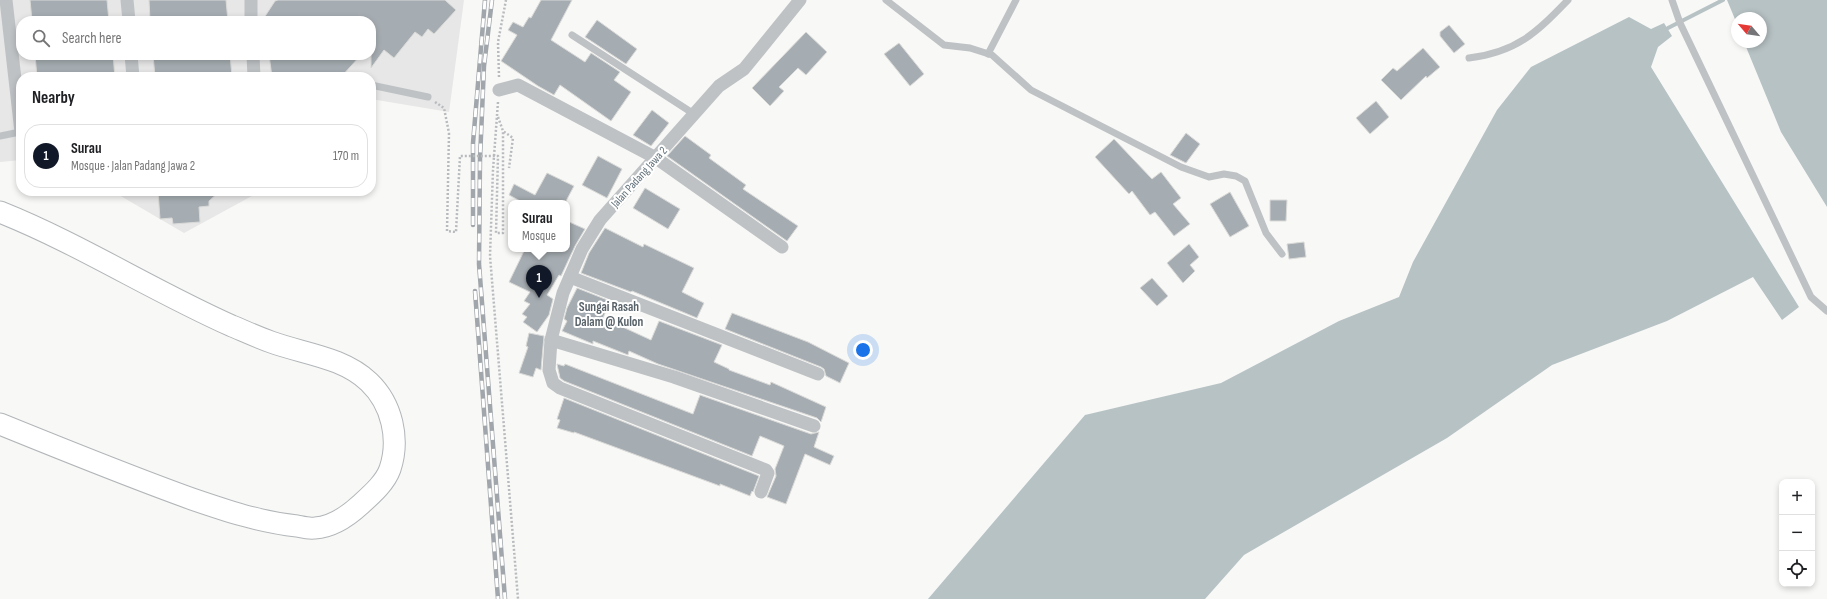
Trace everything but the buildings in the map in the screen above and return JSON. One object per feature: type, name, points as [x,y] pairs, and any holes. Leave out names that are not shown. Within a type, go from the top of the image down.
[{"type":"main road","points":[[0,212],[57,237],[104,263],[232,326],[270,342],[345,364],[369,382],[386,402],[392,420],[394,443],[390,470],[376,490],[353,512],[338,522],[316,528],[286,525],[240,516],[139,480],[0,424]]},
{"type":"street","points":[[6,0],[16,88]]},
{"type":"street","points":[[127,0],[128,16]]},
{"type":"street","points":[[251,0],[252,16]]},
{"type":"street","name":"Jalan Padang Jawa 2","points":[[761,492],[768,473],[766,470],[560,388],[553,383],[549,370],[551,340],[563,293],[582,249],[600,220],[719,86],[744,69],[800,0]]},
{"type":"street","points":[[131,60],[133,72]]},
{"type":"street","points":[[253,60],[254,72]]},
{"type":"street","points":[[499,90],[518,85],[656,158],[782,247]]},
{"type":"street","points":[[570,277],[818,374]]},
{"type":"street","points":[[551,340],[696,384],[814,426]]},
{"type":"lane","points":[[886,0],[944,45],[970,48],[992,55],[1030,90],[1181,167],[1209,177],[1224,174],[1236,176],[1245,181],[1266,233],[1282,254]]},
{"type":"lane","points":[[988,54],[1016,0]]},
{"type":"lane","points":[[1470,58],[1504,51],[1522,42],[1544,24],[1568,0]]},
{"type":"lane","points":[[1672,0],[1680,23],[1811,297],[1827,311]]},
{"type":"lane","points":[[572,35],[694,114]]},
{"type":"lane","points":[[376,86],[428,96]]},
{"type":"lane","points":[[0,136],[16,133]]},
{"type":"path","points":[[506,0],[498,42],[499,90],[490,256],[518,599]]},
{"type":"path","points":[[428,96],[444,108],[449,132],[446,232],[456,232],[460,156],[498,156],[496,233],[503,233],[502,131],[497,114]]},
{"type":"path","points":[[502,131],[513,138],[509,168]]},
{"type":"shaded area","points":[[0,0],[464,0],[449,112],[376,100],[376,72],[16,72],[16,160],[0,162]]},
{"type":"shaded area","points":[[1727,0],[1827,0],[1827,207],[1781,132],[1746,48],[1767,48],[1767,12],[1732,12]]},
{"type":"shaded area","points":[[1629,17],[1651,29],[1664,23],[1672,36],[1658,47],[1651,67],[1799,307],[1782,320],[1753,277],[1667,321],[1552,365],[1447,438],[1244,555],[1205,599],[928,599],[1085,415],[1221,383],[1339,321],[1399,297],[1413,262],[1497,110],[1531,67]]},
{"type":"shaded area","points":[[121,196],[252,196],[184,233]]},
{"type":"waterway","points":[[1668,28],[1723,0]]},
{"type":"railway","points":[[473,225],[473,143],[485,0]]},
{"type":"railway","points":[[492,0],[484,66],[480,159],[479,264],[505,599]]},
{"type":"railway","points":[[475,291],[498,599]]},
{"type":"place","name":"Surau","points":[[539,298]]},
{"type":"district","name":"Sungai Rasah Dalam @ Kulon","points":[[609,314]]}]
